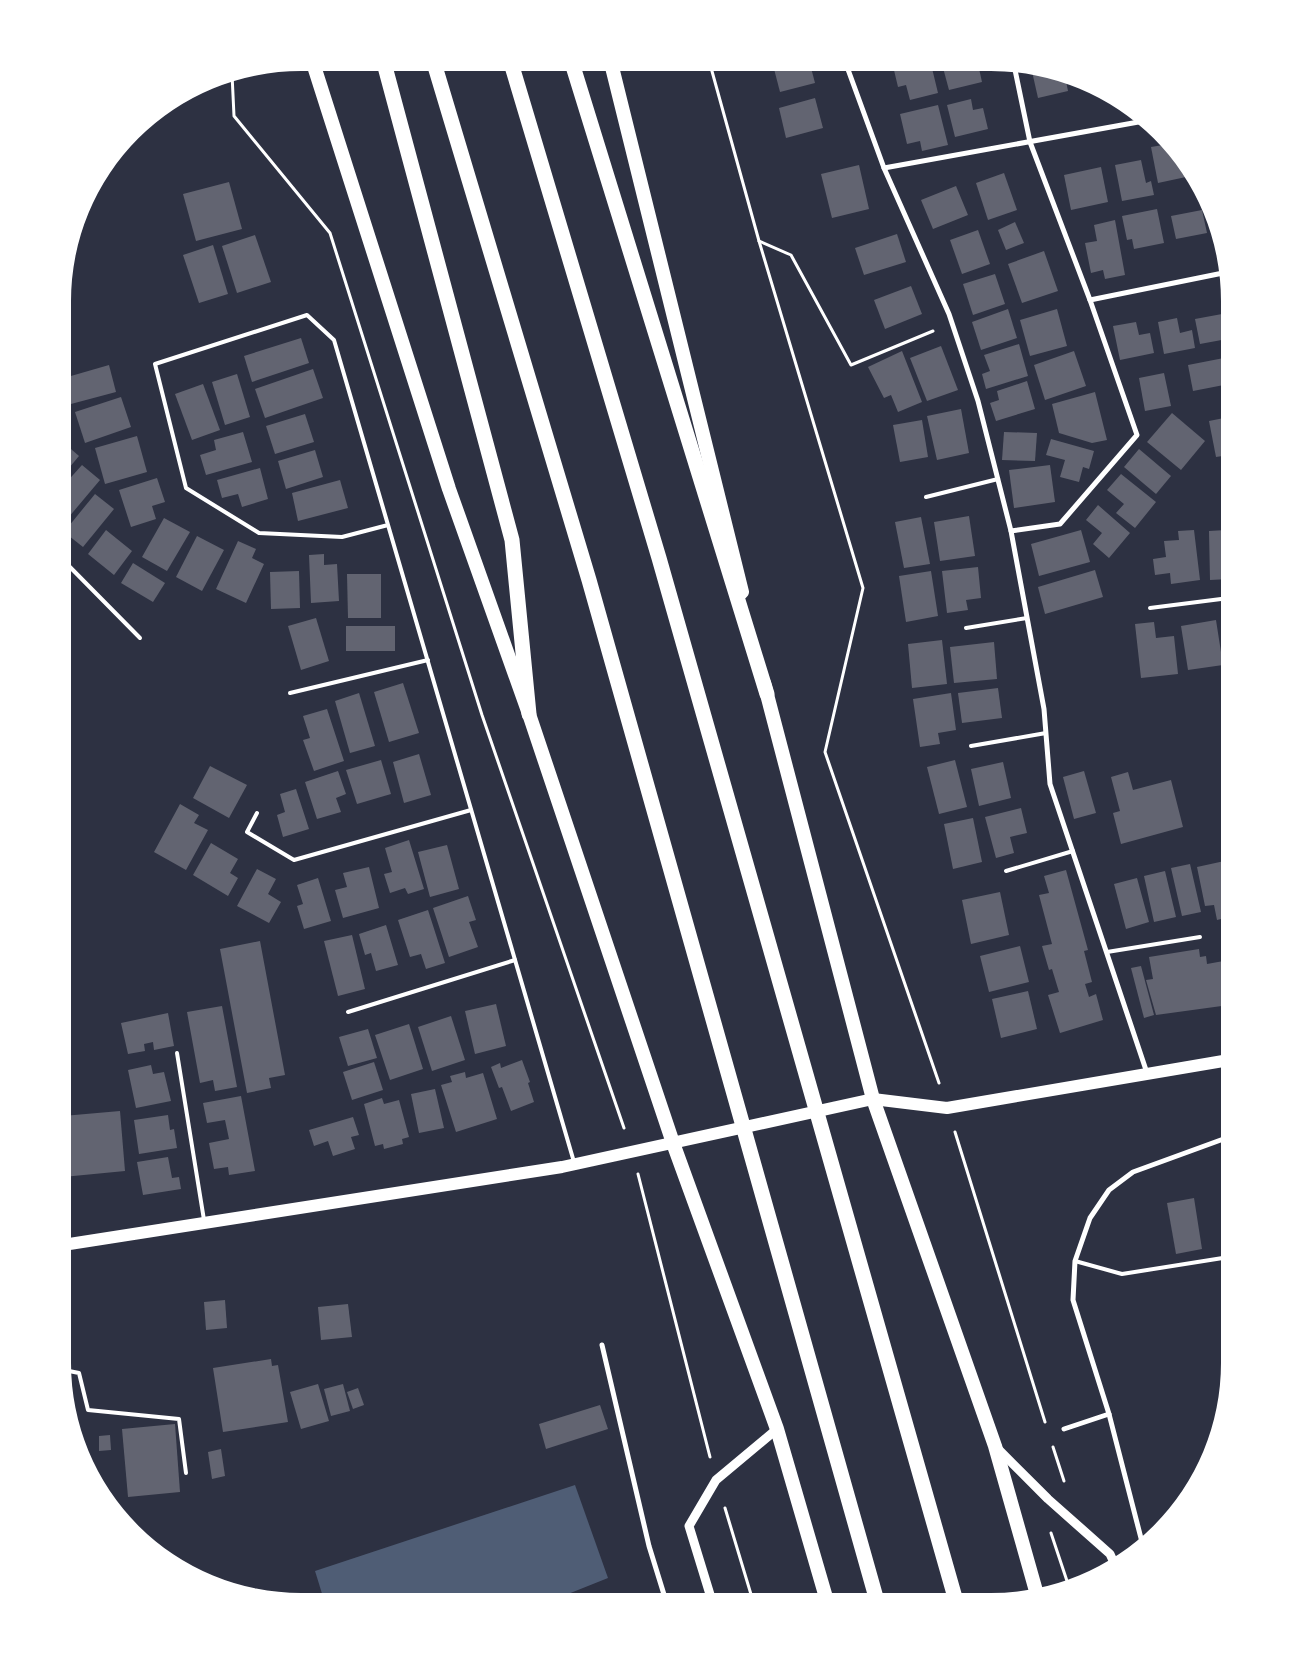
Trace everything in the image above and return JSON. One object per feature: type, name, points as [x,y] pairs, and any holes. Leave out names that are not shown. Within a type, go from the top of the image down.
[{"type":"highway","points":[[316,71],[448,489],[529,714],[673,1144],[777,1429],[825,1593]]},
{"type":"highway","points":[[386,71],[512,540],[529,714]]},
{"type":"highway","points":[[436,71],[589,580],[875,1593]]},
{"type":"highway","points":[[513,71],[659,558],[954,1593]]},
{"type":"highway","points":[[574,71],[767,694]]},
{"type":"highway","points":[[613,71],[767,694],[874,1099],[995,1446],[1035,1588]]},
{"type":"main road","points":[[71,1244],[575,1164],[874,1099],[947,1108],[1221,1061]]},
{"type":"street","points":[[849,71],[884,168],[952,323],[978,401],[1012,531],[1044,709],[1050,784],[1148,1074]]},
{"type":"street","points":[[1012,531],[1060,524],[1137,435],[1090,300],[1030,142],[1016,73]]},
{"type":"street","points":[[884,168],[1135,123]]},
{"type":"street","points":[[1090,300],[1219,274]]},
{"type":"street","points":[[1141,1537],[1109,1414],[1073,1300],[1075,1261],[1090,1218],[1109,1190],[1133,1172],[1221,1140]]},
{"type":"street","points":[[602,1345],[649,1546],[664,1593]]},
{"type":"street","points":[[1064,1429],[1109,1414]]},
{"type":"street","points":[[710,1593],[689,1526],[716,1480],[777,1429]]},
{"type":"street","points":[[995,1446],[1060,1510],[1110,1554],[1112,1558]]},
{"type":"lane","points":[[388,525],[342,537],[259,533],[186,488],[155,364],[307,315],[334,340],[575,1164]]},
{"type":"lane","points":[[926,497],[998,478]]},
{"type":"lane","points":[[71,569],[140,638]]},
{"type":"lane","points":[[1150,608],[1221,599]]},
{"type":"lane","points":[[966,628],[1027,618]]},
{"type":"lane","points":[[290,692],[428,660]]},
{"type":"lane","points":[[971,746],[1046,733]]},
{"type":"lane","points":[[257,813],[247,832],[294,860],[471,810]]},
{"type":"lane","points":[[1006,871],[1073,852]]},
{"type":"lane","points":[[1107,952],[1200,937]]},
{"type":"lane","points":[[348,1012],[515,960]]},
{"type":"lane","points":[[177,1053],[204,1222]]},
{"type":"lane","points":[[1075,1261],[1122,1274],[1221,1258]]},
{"type":"lane","points":[[72,1372],[79,1373],[88,1410],[179,1419],[186,1473]]},
{"type":"path","points":[[712,71],[759,242],[863,588],[825,752],[947,1108],[1047,1428]]},
{"type":"path","points":[[232,82],[234,116],[330,233],[482,715],[632,1152],[716,1480],[751,1593]]},
{"type":"path","points":[[759,242],[791,255],[852,365],[952,323]]},
{"type":"path","points":[[1053,1447],[1068,1494],[1050,1531],[1067,1580]]},
{"type":"water","points":[[575,1485],[608,1578],[570,1593],[322,1593],[315,1571]]},
{"type":"building","points":[[775,71],[812,71],[815,83],[780,92]]},
{"type":"building","points":[[894,71],[933,71],[938,93],[910,100],[906,85],[898,87]]},
{"type":"building","points":[[944,71],[980,71],[982,82],[949,90]]},
{"type":"building","points":[[1033,75],[1067,84],[1068,91],[1038,98]]},
{"type":"building","points":[[815,98],[823,128],[786,138],[779,108]]},
{"type":"building","points":[[971,99],[973,110],[983,108],[988,129],[955,137],[947,105]]},
{"type":"building","points":[[938,105],[948,145],[922,151],[920,141],[907,144],[900,114]]},
{"type":"building","points":[[1160,146],[1185,177],[1158,183],[1151,147]]},
{"type":"building","points":[[1141,160],[1146,183],[1151,181],[1154,195],[1122,201],[1115,165]]},
{"type":"building","points":[[859,165],[869,209],[832,218],[821,174]]},
{"type":"building","points":[[1101,167],[1108,202],[1071,210],[1064,175]]},
{"type":"building","points":[[1004,173],[1017,210],[988,220],[976,183]]},
{"type":"building","points":[[229,182],[242,229],[196,241],[183,194]]},
{"type":"building","points":[[956,186],[968,215],[933,229],[921,200]]},
{"type":"building","points":[[1157,209],[1164,243],[1134,249],[1132,239],[1127,240],[1122,216]]},
{"type":"building","points":[[1202,210],[1207,233],[1176,239],[1171,216]]},
{"type":"building","points":[[1115,220],[1125,275],[1105,279],[1103,270],[1091,273],[1085,243],[1097,241],[1094,225]]},
{"type":"building","points":[[1015,222],[1024,243],[1006,250],[998,230]]},
{"type":"building","points":[[978,230],[990,264],[962,274],[950,240]]},
{"type":"building","points":[[897,234],[906,262],[864,275],[855,248]]},
{"type":"building","points":[[255,235],[271,282],[237,293],[222,246]]},
{"type":"building","points":[[213,245],[228,294],[199,303],[183,255]]},
{"type":"building","points":[[1044,251],[1058,291],[1022,303],[1008,264]]},
{"type":"building","points":[[995,274],[1005,304],[973,315],[963,284]]},
{"type":"building","points":[[911,286],[922,314],[885,329],[874,300]]},
{"type":"building","points":[[1008,309],[1017,338],[981,350],[972,322]]},
{"type":"building","points":[[1057,309],[1067,346],[1030,356],[1020,320]]},
{"type":"building","points":[[1221,314],[1221,340],[1200,344],[1195,319]]},
{"type":"building","points":[[1177,318],[1180,333],[1192,330],[1195,348],[1164,354],[1158,322]]},
{"type":"building","points":[[1136,322],[1139,335],[1150,333],[1154,353],[1120,360],[1113,326]]},
{"type":"building","points":[[301,338],[309,363],[252,382],[244,356]]},
{"type":"building","points":[[1019,344],[1028,376],[986,389],[982,374],[990,371],[984,355]]},
{"type":"building","points":[[941,346],[958,390],[927,401],[910,358]]},
{"type":"building","points":[[902,351],[922,402],[898,412],[891,395],[884,398],[868,367]]},
{"type":"building","points":[[1074,351],[1086,386],[1045,400],[1034,365]]},
{"type":"building","points":[[1221,359],[1221,386],[1193,391],[1188,365]]},
{"type":"building","points":[[109,365],[116,392],[71,404],[71,376]]},
{"type":"building","points":[[313,369],[323,398],[265,418],[255,389]]},
{"type":"building","points":[[1164,373],[1171,406],[1145,411],[1139,378]]},
{"type":"building","points":[[237,374],[250,417],[225,425],[212,382]]},
{"type":"building","points":[[1027,381],[1035,409],[996,421],[990,403],[999,400],[997,391]]},
{"type":"building","points":[[203,384],[220,430],[192,440],[175,394]]},
{"type":"building","points":[[1095,392],[1107,440],[1092,443],[1059,433],[1052,404]]},
{"type":"building","points":[[121,397],[131,427],[85,443],[75,412]]},
{"type":"building","points":[[961,409],[969,453],[937,460],[927,416]]},
{"type":"building","points":[[1172,413],[1205,441],[1181,470],[1147,442]]},
{"type":"building","points":[[305,414],[314,442],[275,454],[266,426]]},
{"type":"building","points":[[1221,419],[1221,456],[1216,457],[1209,421]]},
{"type":"building","points":[[922,420],[928,457],[900,462],[893,425]]},
{"type":"building","points":[[243,432],[252,462],[206,475],[200,455],[216,450],[214,440]]},
{"type":"building","points":[[1004,432],[1037,433],[1035,461],[1002,460]]},
{"type":"building","points":[[137,436],[147,472],[105,484],[95,448]]},
{"type":"building","points":[[1051,439],[1094,451],[1089,469],[1083,467],[1079,482],[1060,477],[1065,460],[1046,455]]},
{"type":"building","points":[[71,449],[79,456],[71,466]]},
{"type":"building","points":[[1139,449],[1171,476],[1156,494],[1124,467]]},
{"type":"building","points":[[315,450],[323,477],[286,489],[278,461]]},
{"type":"building","points":[[82,465],[100,480],[71,514],[71,477]]},
{"type":"building","points":[[1050,465],[1055,502],[1014,508],[1009,470]]},
{"type":"building","points":[[260,468],[268,499],[242,507],[238,494],[222,498],[217,480]]},
{"type":"building","points":[[1121,474],[1156,502],[1135,528],[1116,513],[1124,504],[1107,490]]},
{"type":"building","points":[[157,478],[165,502],[152,506],[156,519],[131,527],[119,490]]},
{"type":"building","points":[[340,480],[348,508],[298,521],[292,493]]},
{"type":"building","points":[[95,494],[114,509],[83,547],[71,538],[71,523]]},
{"type":"building","points":[[1098,505],[1130,533],[1109,558],[1093,544],[1102,533],[1086,520]]},
{"type":"building","points":[[969,516],[975,556],[940,561],[934,522]]},
{"type":"building","points":[[921,517],[930,564],[904,568],[895,522]]},
{"type":"building","points":[[164,518],[190,532],[167,571],[142,557]]},
{"type":"building","points":[[106,530],[132,551],[114,575],[88,554]]},
{"type":"building","points":[[1081,530],[1090,562],[1039,576],[1031,544]]},
{"type":"building","points":[[1194,530],[1200,580],[1171,584],[1170,573],[1155,575],[1153,559],[1166,557],[1164,541],[1179,540],[1178,531]]},
{"type":"building","points":[[1221,530],[1221,579],[1210,580],[1209,531]]},
{"type":"building","points":[[197,536],[224,550],[202,591],[176,577]]},
{"type":"building","points":[[238,541],[256,549],[252,558],[264,564],[246,603],[216,589]]},
{"type":"building","points":[[324,554],[324,565],[337,564],[339,601],[311,603],[309,555]]},
{"type":"building","points":[[133,563],[165,583],[153,602],[121,583]]},
{"type":"building","points":[[978,567],[981,598],[966,600],[968,610],[947,613],[942,571]]},
{"type":"building","points":[[1095,570],[1103,597],[1045,614],[1038,587]]},
{"type":"building","points":[[299,571],[300,608],[271,609],[270,572]]},
{"type":"building","points":[[931,571],[938,616],[906,622],[899,576]]},
{"type":"building","points":[[347,574],[381,574],[381,618],[348,618]]},
{"type":"building","points":[[316,618],[329,661],[301,670],[288,626]]},
{"type":"building","points":[[1216,620],[1221,665],[1188,670],[1181,626]]},
{"type":"building","points":[[1154,622],[1156,638],[1174,636],[1178,674],[1141,678],[1135,624]]},
{"type":"building","points":[[346,626],[395,626],[395,651],[346,651]]},
{"type":"building","points":[[942,640],[947,684],[912,688],[908,644]]},
{"type":"building","points":[[994,642],[997,679],[954,683],[950,647]]},
{"type":"building","points":[[403,683],[419,733],[389,742],[374,692]]},
{"type":"building","points":[[998,688],[1002,718],[962,723],[958,693]]},
{"type":"building","points":[[359,693],[375,746],[350,753],[335,701]]},
{"type":"building","points":[[951,693],[956,730],[938,733],[940,744],[920,747],[913,699]]},
{"type":"building","points":[[327,709],[344,761],[314,771],[303,740],[310,738],[303,716]]},
{"type":"building","points":[[419,754],[431,795],[404,803],[393,762]]},
{"type":"building","points":[[381,760],[391,794],[357,804],[346,770]]},
{"type":"building","points":[[955,760],[967,807],[939,814],[927,767]]},
{"type":"building","points":[[1003,762],[1011,798],[979,806],[971,769]]},
{"type":"building","points":[[210,766],[247,785],[229,818],[193,798]]},
{"type":"building","points":[[338,771],[346,794],[336,798],[341,812],[317,819],[305,782]]},
{"type":"building","points":[[1084,771],[1096,813],[1074,819],[1063,777]]},
{"type":"building","points":[[1128,772],[1133,790],[1171,780],[1183,827],[1121,844],[1113,813],[1120,811],[1111,777]]},
{"type":"building","points":[[296,789],[309,829],[283,837],[277,815],[285,812],[280,794]]},
{"type":"building","points":[[180,804],[199,815],[194,823],[208,830],[186,870],[154,852]]},
{"type":"building","points":[[1021,808],[1027,833],[1010,837],[1014,853],[996,858],[985,817]]},
{"type":"building","points":[[973,818],[982,862],[953,869],[944,824]]},
{"type":"building","points":[[409,840],[424,889],[408,894],[405,888],[390,893],[384,874],[392,872],[385,848]]},
{"type":"building","points":[[211,843],[238,859],[230,873],[238,878],[228,896],[193,875]]},
{"type":"building","points":[[447,845],[459,889],[430,897],[418,852]]},
{"type":"building","points":[[1221,862],[1221,919],[1217,920],[1214,905],[1205,906],[1197,867]]},
{"type":"building","points":[[1190,864],[1201,912],[1182,916],[1171,868]]},
{"type":"building","points":[[369,867],[379,908],[343,918],[335,890],[347,887],[343,873]]},
{"type":"building","points":[[257,869],[276,879],[268,894],[281,902],[269,923],[237,906]]},
{"type":"building","points":[[1066,870],[1088,950],[1084,951],[1092,982],[1085,984],[1089,997],[1096,994],[1103,1020],[1060,1033],[1048,995],[1059,992],[1052,969],[1049,970],[1042,946],[1052,944],[1039,895],[1049,893],[1044,876]]},
{"type":"building","points":[[1165,871],[1176,917],[1154,922],[1144,876]]},
{"type":"building","points":[[318,878],[331,921],[304,929],[297,906],[303,904],[297,885]]},
{"type":"building","points":[[1137,878],[1149,922],[1126,929],[1114,884]]},
{"type":"building","points":[[1000,892],[1009,935],[971,944],[962,900]]},
{"type":"building","points":[[468,896],[476,920],[469,922],[478,947],[449,957],[433,908]]},
{"type":"building","points":[[428,910],[445,963],[426,969],[421,954],[410,957],[398,920]]},
{"type":"building","points":[[386,925],[398,965],[376,971],[371,953],[365,955],[359,934]]},
{"type":"building","points":[[352,935],[365,989],[338,996],[324,941]]},
{"type":"building","points":[[260,941],[285,1075],[269,1078],[271,1088],[247,1093],[220,949]]},
{"type":"building","points":[[1020,946],[1029,982],[989,992],[980,956]]},
{"type":"building","points":[[1199,949],[1200,957],[1206,956],[1207,964],[1221,961],[1221,1006],[1156,1015],[1146,980],[1153,979],[1149,957]]},
{"type":"building","points":[[1141,966],[1154,1015],[1144,1018],[1131,968]]},
{"type":"building","points":[[1028,991],[1037,1029],[1001,1038],[992,999]]},
{"type":"building","points":[[496,1004],[506,1046],[475,1054],[465,1011]]},
{"type":"building","points":[[222,1006],[237,1087],[215,1091],[213,1080],[200,1083],[187,1012]]},
{"type":"building","points":[[168,1013],[174,1046],[154,1050],[153,1042],[144,1044],[145,1051],[128,1054],[121,1023]]},
{"type":"building","points":[[451,1016],[465,1060],[432,1071],[418,1027]]},
{"type":"building","points":[[409,1024],[423,1069],[390,1080],[375,1035]]},
{"type":"building","points":[[368,1029],[377,1058],[348,1066],[339,1037]]},
{"type":"building","points":[[522,1060],[530,1082],[528,1083],[534,1102],[511,1111],[502,1087],[499,1088],[491,1067],[500,1063],[501,1068]]},
{"type":"building","points":[[374,1062],[383,1090],[352,1100],[343,1072]]},
{"type":"building","points":[[151,1065],[153,1074],[164,1072],[171,1101],[136,1108],[128,1070]]},
{"type":"building","points":[[465,1072],[466,1078],[483,1073],[497,1119],[456,1132],[441,1085],[452,1082],[450,1076]]},
{"type":"building","points":[[435,1089],[444,1128],[419,1133],[411,1094]]},
{"type":"building","points":[[241,1096],[255,1171],[229,1175],[228,1167],[214,1169],[209,1143],[229,1139],[225,1120],[207,1123],[203,1103]]},
{"type":"building","points":[[382,1098],[384,1104],[399,1100],[409,1137],[402,1139],[403,1144],[384,1149],[383,1144],[375,1146],[364,1104]]},
{"type":"building","points":[[120,1111],[125,1171],[71,1176],[71,1115]]},
{"type":"building","points":[[168,1115],[170,1130],[174,1129],[177,1148],[139,1154],[134,1120]]},
{"type":"building","points":[[353,1117],[359,1135],[351,1137],[355,1149],[333,1156],[328,1141],[314,1146],[309,1130]]},
{"type":"building","points":[[168,1157],[172,1178],[179,1177],[181,1189],[143,1195],[137,1162]]},
{"type":"building","points":[[1194,1198],[1202,1249],[1176,1254],[1167,1203]]},
{"type":"building","points":[[225,1300],[227,1328],[206,1330],[204,1302]]},
{"type":"building","points":[[348,1304],[352,1337],[321,1340],[318,1307]]},
{"type":"building","points":[[271,1359],[272,1366],[278,1365],[288,1422],[223,1432],[213,1368]]},
{"type":"building","points":[[318,1384],[329,1421],[301,1429],[290,1392]]},
{"type":"building","points":[[343,1384],[350,1411],[331,1416],[324,1389]]},
{"type":"building","points":[[358,1388],[364,1405],[353,1409],[347,1392]]},
{"type":"building","points":[[600,1405],[608,1429],[546,1449],[539,1424]]},
{"type":"building","points":[[175,1424],[180,1492],[128,1497],[122,1429]]},
{"type":"building","points":[[110,1435],[111,1450],[99,1451],[99,1436]]},
{"type":"building","points":[[221,1449],[225,1476],[212,1479],[208,1452]]}]
